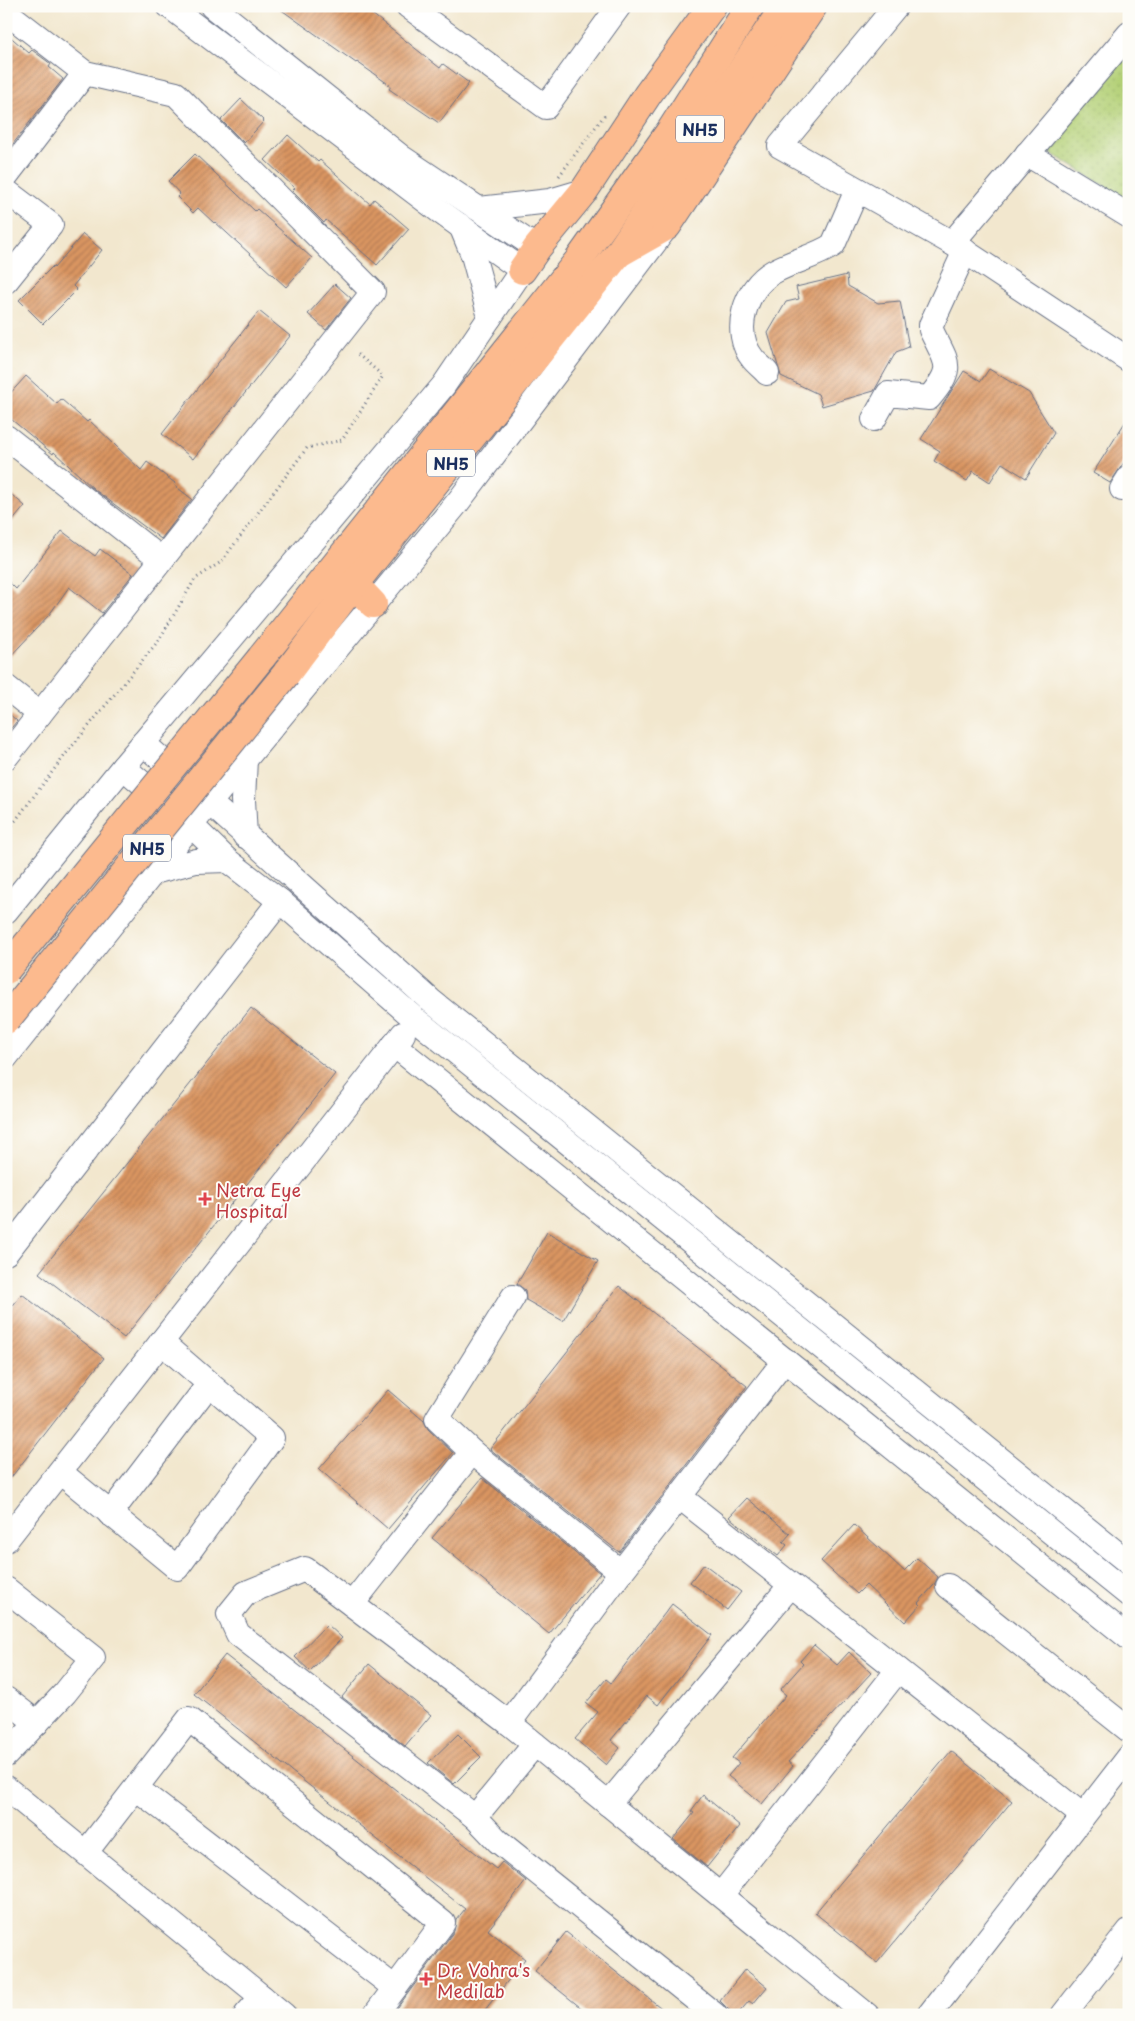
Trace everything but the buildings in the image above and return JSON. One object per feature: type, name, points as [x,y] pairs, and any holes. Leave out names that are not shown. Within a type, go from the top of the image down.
[{"type":"highway","points":[[529,259],[584,190],[648,94],[712,6]]},
{"type":"highway","name":"NH5","points":[[6,970],[261,658],[578,261],[671,130],[750,6]]},
{"type":"highway","name":"NH5","points":[[6,1020],[286,674],[354,584],[618,254],[785,6]]},
{"type":"highway","points":[[618,254],[667,226],[813,6]]},
{"type":"highway","points":[[354,584],[373,604]]},
{"type":"street","points":[[212,6],[401,157],[479,210],[529,259]]},
{"type":"street","points":[[408,6],[546,107],[619,6]]},
{"type":"street","points":[[896,6],[780,146],[959,247],[1129,360]]},
{"type":"street","points":[[180,10],[461,226],[529,259]]},
{"type":"street","points":[[6,12],[85,73],[176,94],[372,292],[6,757]]},
{"type":"street","points":[[874,419],[888,394],[929,398],[947,372],[948,365],[931,330],[931,325],[959,247],[1027,154],[1129,34]]},
{"type":"street","points":[[6,176],[85,73]]},
{"type":"street","points":[[1027,154],[1129,216]]},
{"type":"street","points":[[6,190],[51,225],[6,281]]},
{"type":"street","points":[[479,210],[550,200],[584,190]]},
{"type":"street","points":[[767,373],[752,359],[741,329],[751,293],[761,280],[774,271],[833,245],[857,190]]},
{"type":"street","points":[[461,226],[474,255],[490,317]]},
{"type":"street","points":[[6,1057],[191,824],[458,502],[667,226]]},
{"type":"street","points":[[6,911],[123,767],[444,385],[529,259]]},
{"type":"street","points":[[6,437],[161,559]]},
{"type":"street","points":[[6,687],[40,714]]},
{"type":"street","points":[[143,744],[430,1000],[1129,1563]]},
{"type":"street","points":[[245,759],[242,800],[246,836]]},
{"type":"street","points":[[123,767],[191,824],[227,860],[280,901],[415,1019],[1129,1595]]},
{"type":"street","points":[[154,872],[196,861],[227,860]]},
{"type":"street","points":[[6,1253],[280,901]]},
{"type":"street","points":[[6,1540],[430,1000]]},
{"type":"street","points":[[394,1045],[1129,1638]]},
{"type":"street","points":[[513,1297],[436,1419],[472,1452],[621,1572]]},
{"type":"street","points":[[60,1472],[177,1568],[272,1438],[161,1342]]},
{"type":"street","points":[[509,1723],[621,1572],[784,1360]]},
{"type":"street","points":[[110,1514],[209,1384]]},
{"type":"street","points":[[352,1604],[472,1452]]},
{"type":"street","points":[[680,1497],[1083,1816]]},
{"type":"street","points":[[715,2015],[498,1841],[475,1817],[238,1634],[229,1614],[246,1593],[305,1569],[509,1723],[867,2015]]},
{"type":"street","points":[[608,1804],[791,1585]]},
{"type":"street","points":[[948,1586],[1129,1730]]},
{"type":"street","points":[[6,1754],[65,1693],[93,1658],[10,1599]]},
{"type":"street","points":[[721,1895],[898,1670]]},
{"type":"street","points":[[6,1700],[37,1723]]},
{"type":"street","points":[[86,1852],[189,1719],[442,1923],[375,2015]]},
{"type":"street","points":[[475,1817],[535,1744]]},
{"type":"street","points":[[929,2015],[1129,1757]]},
{"type":"street","points":[[6,1788],[284,2015]]},
{"type":"street","points":[[136,1788],[395,1988]]},
{"type":"street","points":[[1063,2015],[1129,1931]]},
{"type":"street","points":[[246,2015],[262,1998]]},
{"type":"path","points":[[558,176],[612,105]]},
{"type":"path","points":[[6,833],[65,755],[159,640],[195,579],[221,562],[308,448],[342,440],[383,376],[354,352]]},
{"type":"green space","points":[[1129,49],[1129,201],[1044,149]]},
{"type":"place","name":"Netra Eye Hospital","points":[[205,1199]]},
{"type":"place","name":"Dr. Vohra's Medilab","points":[[426,1979]]}]
